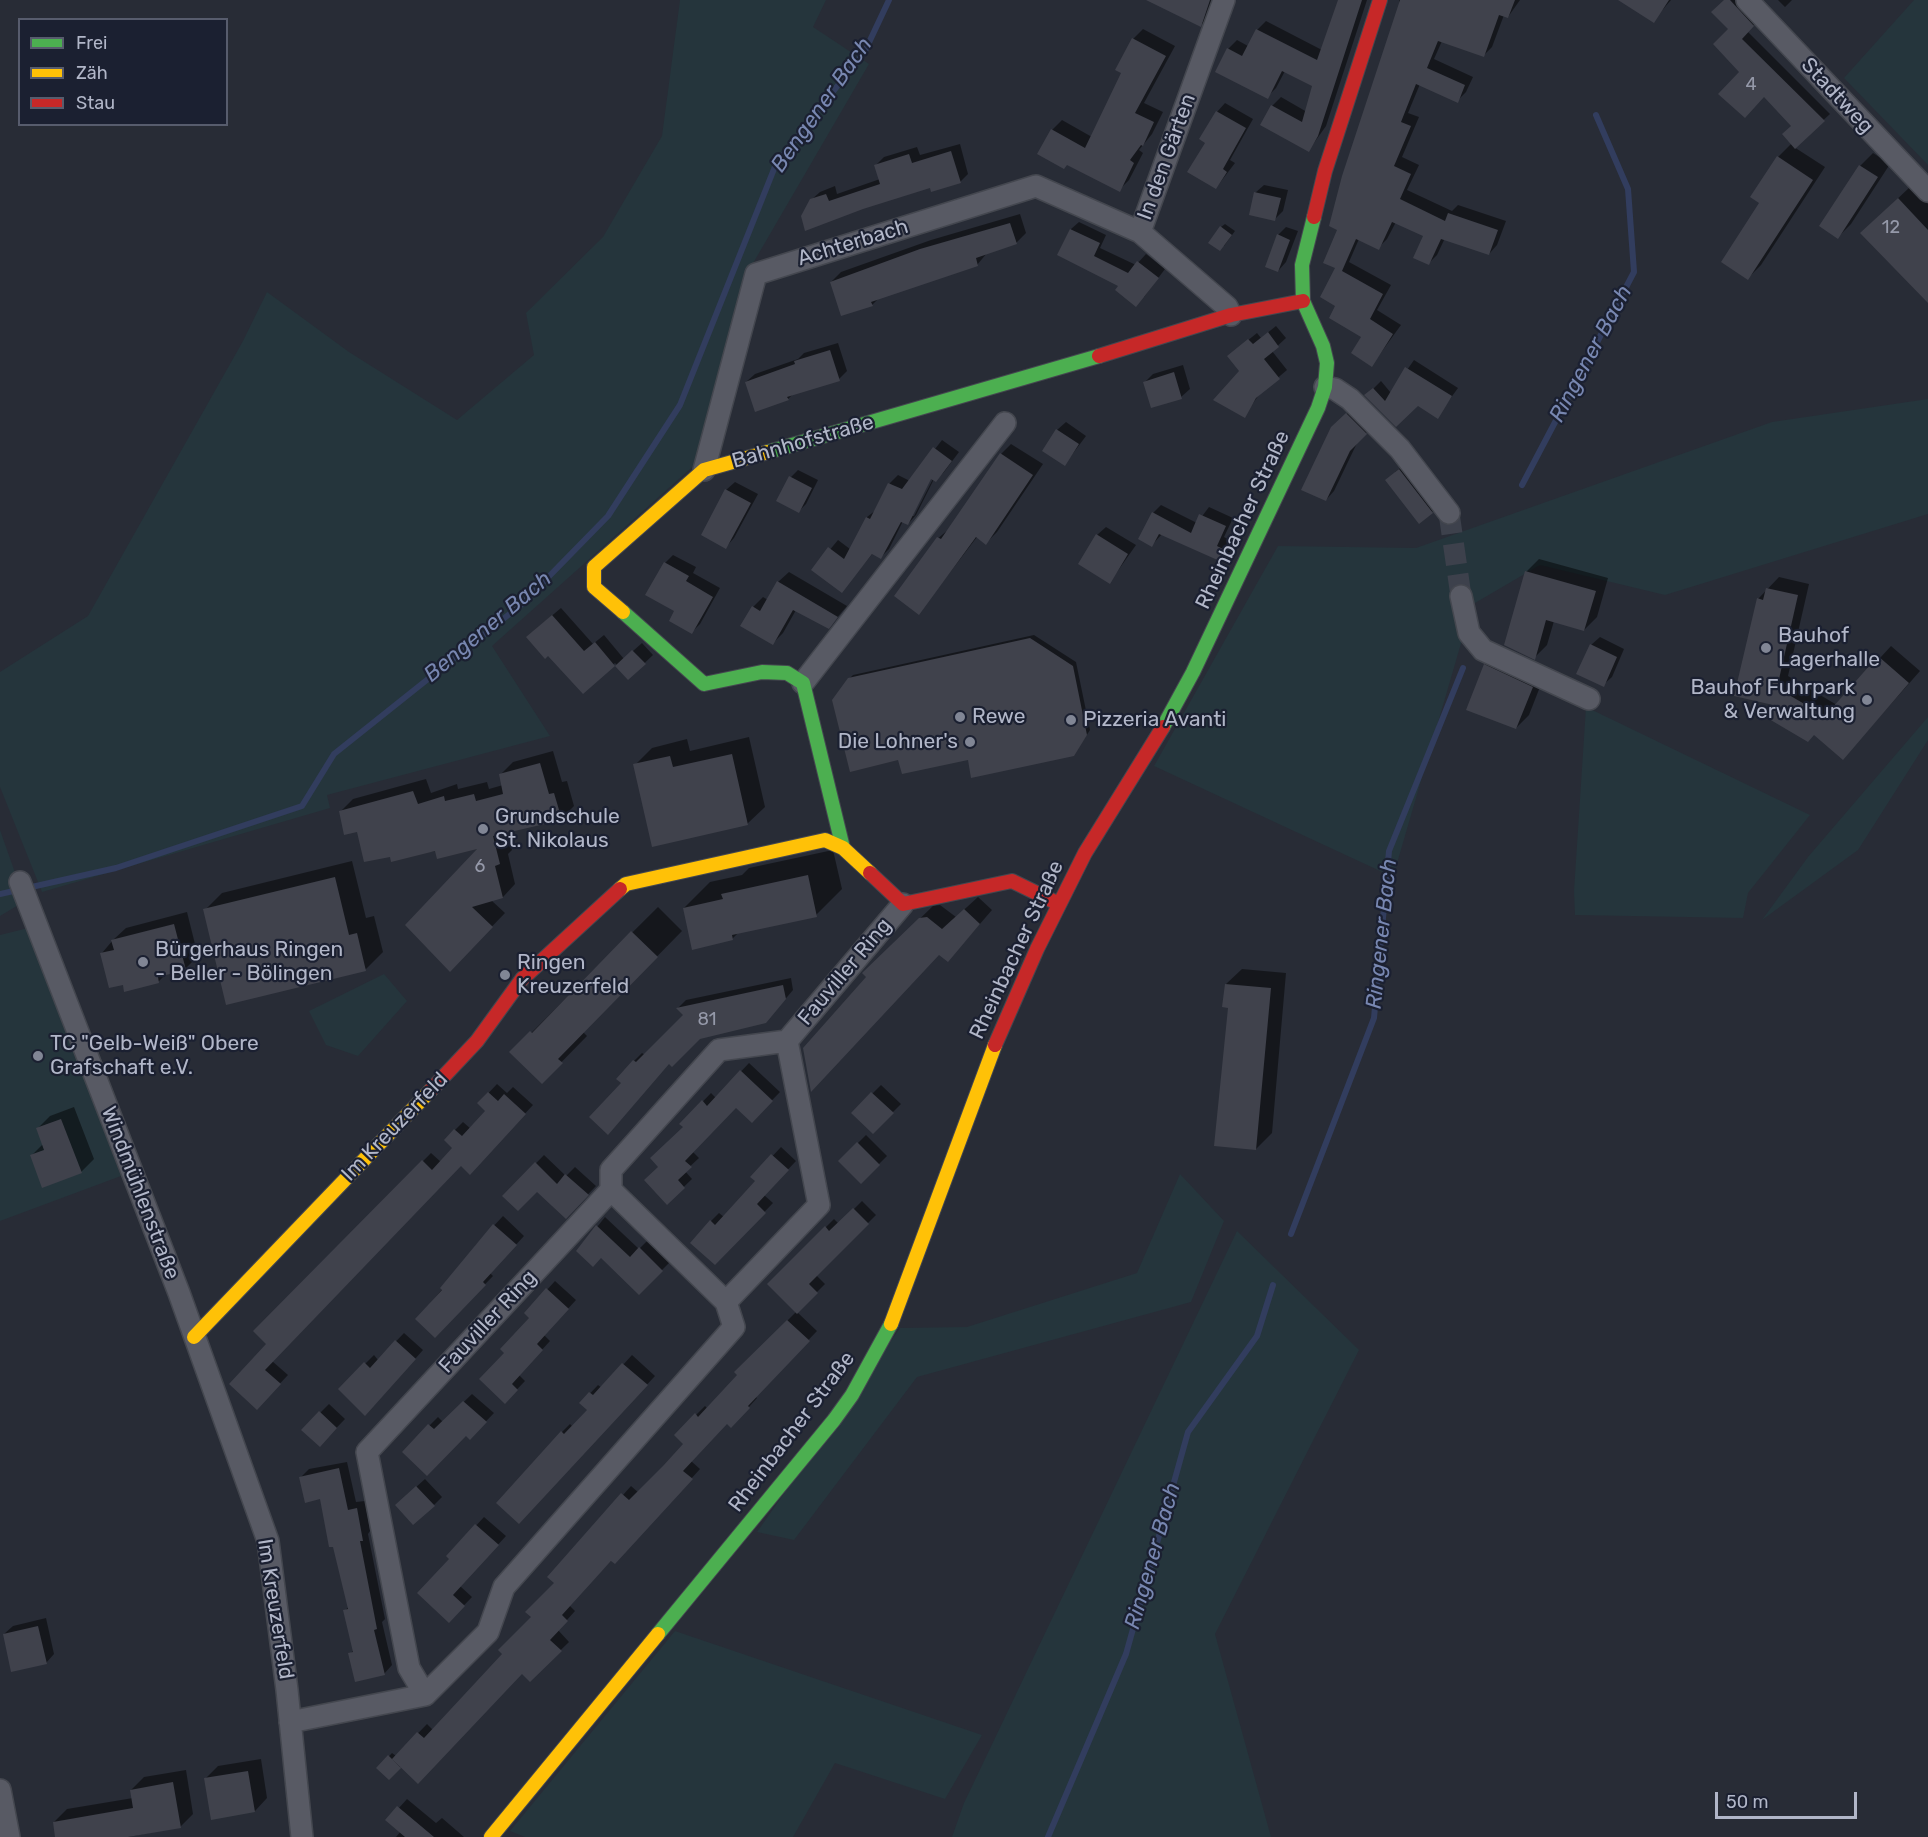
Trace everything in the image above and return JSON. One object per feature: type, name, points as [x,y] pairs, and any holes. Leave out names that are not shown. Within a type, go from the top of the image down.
[{"type":"street","name":"In den Gärten","points":[[1224,0],[1140,232],[1227,308],[1231,315]]},
{"type":"street","name":"Rheinbacher Straße","points":[[491,1837],[834,1420],[872,1362],[903,1296],[1005,1020],[1059,904],[1090,845],[1159,735],[1193,672],[1278,498],[1318,408],[1325,387],[1326,354],[1300,290],[1302,265],[1326,171],[1380,0]]},
{"type":"street","name":"Stadtweg","points":[[1747,0],[1928,191]]},
{"type":"street","name":"Achterbach","points":[[704,470],[756,274],[1036,186],[1140,232]]},
{"type":"street","name":"Bahnhofstraße","points":[[803,683],[787,673],[762,672],[704,684],[594,587],[594,567],[704,470],[1156,340],[1231,315],[1303,301]]},
{"type":"street","points":[[1325,387],[1335,389],[1350,399],[1400,449],[1449,513]]},
{"type":"street","points":[[1005,423],[803,683],[843,848],[903,903],[1012,881],[1059,904]]},
{"type":"street","points":[[1461,596],[1469,633],[1484,650],[1589,699]]},
{"type":"street","name":"Im Kreuzerfeld","points":[[302,1837],[267,1542],[194,1337],[477,1041],[522,979],[626,884],[825,840],[843,848]]},
{"type":"street","name":"Windmühlenstraße","points":[[20,882],[194,1337]]},
{"type":"street","name":"Fauviller Ring","points":[[425,1695],[409,1668],[367,1452],[610,1190],[611,1170],[719,1050],[787,1041],[903,903]]},
{"type":"street","name":"Fauviller Ring","points":[[726,1302],[819,1205],[787,1041]]},
{"type":"street","points":[[290,1722],[425,1695],[488,1632],[504,1587],[734,1327],[726,1302],[610,1190]]},
{"type":"street","points":[[0,1790],[9,1837]]},
{"type":"shaded area","points":[[680,0],[826,0],[813,27],[869,64],[752,265],[699,461],[492,646],[550,736],[327,795],[330,808],[42,892],[0,787],[0,672],[88,616],[243,341],[267,292],[349,352],[457,420],[534,355],[526,313],[603,237],[662,136]]},
{"type":"shaded area","points":[[1914,0],[1928,0],[1928,165],[1844,78]]},
{"type":"shaded area","points":[[1928,399],[1928,514],[1665,595],[1540,565],[1463,610],[1462,640],[1393,877],[1154,766],[1278,546],[1416,548],[1772,422]]},
{"type":"shaded area","points":[[1586,707],[1810,815],[1748,893],[1743,918],[1575,915],[1574,891]]},
{"type":"shaded area","points":[[1928,717],[1928,740],[1858,850],[1762,920],[1808,857]]},
{"type":"shaded area","points":[[0,830],[25,901],[0,916]]},
{"type":"shaded area","name":"TC \"Gelb-Weiß\" Obere Grafschaft e.V.","points":[[28,928],[121,1176],[0,1221],[0,935]]},
{"type":"shaded area","points":[[384,974],[407,1001],[358,1056],[326,1045],[309,1011]]},
{"type":"shaded area","points":[[1180,1174],[1224,1221],[1191,1302],[917,1377],[794,1540],[757,1532],[900,1328],[967,1327],[1137,1273]]},
{"type":"shaded area","points":[[1237,1231],[1359,1350],[1215,1634],[1271,1837],[952,1837],[964,1803]]},
{"type":"shaded area","points":[[675,1631],[982,1735],[945,1799],[835,1763],[793,1837],[525,1837],[510,1831]]},
{"type":"building","points":[[1146,0],[1210,0],[1201,27]]},
{"type":"building","points":[[1338,0],[1362,0],[1318,136],[1309,152],[1260,125],[1271,105],[1302,122],[1312,86],[1282,71],[1268,99],[1215,72],[1227,48],[1242,56],[1256,29],[1317,60]]},
{"type":"building","points":[[1400,0],[1515,0],[1508,18],[1499,15],[1484,57],[1438,41],[1427,68],[1465,85],[1458,103],[1416,84],[1401,122],[1411,126],[1394,166],[1411,174],[1400,199],[1445,221],[1448,213],[1498,230],[1489,255],[1441,239],[1429,265],[1413,258],[1423,236],[1392,222],[1379,250],[1356,239],[1342,271],[1383,294],[1370,319],[1393,334],[1372,367],[1351,353],[1361,337],[1329,318],[1335,306],[1320,297],[1335,268],[1323,263],[1337,230],[1329,226],[1342,176]]},
{"type":"building","points":[[1618,0],[1669,0],[1654,23]]},
{"type":"building","points":[[1724,0],[1730,0],[1754,26],[1742,39],[1825,121],[1795,149],[1782,134],[1791,126],[1764,97],[1745,118],[1718,94],[1739,72],[1713,44],[1728,29],[1711,12]]},
{"type":"building","points":[[1132,38],[1166,56],[1135,113],[1154,122],[1143,146],[1141,145],[1130,160],[1134,163],[1120,192],[1067,165],[1064,169],[1037,154],[1051,129],[1085,148],[1121,73],[1115,70]]},
{"type":"building","points":[[1216,111],[1246,128],[1223,169],[1227,172],[1216,189],[1187,172],[1205,143],[1199,139]]},
{"type":"building","points":[[951,151],[961,183],[931,192],[930,188],[863,209],[805,231],[801,216],[810,199],[826,194],[829,201],[880,184],[874,165],[909,154],[912,163]]},
{"type":"building","points":[[1777,156],[1813,180],[1748,280],[1721,262],[1759,203],[1750,197]]},
{"type":"building","points":[[1859,165],[1878,177],[1838,239],[1819,226]]},
{"type":"building","points":[[1254,192],[1281,198],[1275,221],[1249,215]]},
{"type":"building","points":[[1898,198],[1928,230],[1928,303],[1860,233]]},
{"type":"building","points":[[1010,223],[1017,244],[976,258],[978,266],[871,302],[873,306],[841,316],[830,282],[920,249]]},
{"type":"building","points":[[1220,226],[1232,235],[1220,251],[1208,243]]},
{"type":"building","points":[[1070,229],[1100,243],[1094,256],[1128,273],[1137,261],[1159,278],[1136,307],[1115,290],[1118,286],[1057,255]]},
{"type":"building","points":[[1277,234],[1290,240],[1278,272],[1265,267]]},
{"type":"building","points":[[1268,332],[1279,347],[1264,359],[1280,379],[1256,398],[1245,418],[1213,400],[1239,371],[1227,356],[1248,339],[1253,344]]},
{"type":"building","points":[[830,350],[840,381],[787,397],[789,400],[755,412],[745,382],[795,364],[794,361]]},
{"type":"building","points":[[1405,367],[1452,396],[1438,419],[1418,406],[1396,427],[1364,395],[1373,388],[1385,401]]},
{"type":"building","points":[[1174,372],[1182,399],[1151,408],[1143,382]]},
{"type":"building","points":[[1346,413],[1367,434],[1350,451],[1326,501],[1301,490],[1331,427]]},
{"type":"building","points":[[1056,429],[1079,444],[1065,466],[1042,451]]},
{"type":"building","points":[[933,447],[952,461],[936,482],[931,479],[908,525],[901,522],[881,559],[872,554],[842,593],[811,570],[828,547],[844,559],[866,517],[870,519],[888,483],[902,489]]},
{"type":"building","points":[[1000,453],[1033,475],[986,545],[976,537],[919,615],[894,596],[937,537],[941,539]]},
{"type":"building","points":[[1399,469],[1433,513],[1419,524],[1385,480]]},
{"type":"building","points":[[789,476],[812,488],[799,513],[776,501]]},
{"type":"building","points":[[725,489],[751,503],[726,549],[701,535]]},
{"type":"building","points":[[1152,512],[1191,533],[1199,514],[1226,526],[1217,546],[1227,551],[1222,562],[1159,534],[1152,547],[1138,539]]},
{"type":"building","points":[[1096,534],[1128,554],[1110,584],[1078,564]]},
{"type":"building","points":[[664,562],[689,576],[686,581],[713,597],[692,634],[669,621],[674,611],[645,595]]},
{"type":"building","points":[[1525,571],[1596,591],[1584,631],[1546,620],[1535,660],[1504,645]]},
{"type":"building","points":[[777,581],[838,617],[829,629],[793,610],[773,645],[740,626],[752,606],[760,611]]},
{"type":"building","points":[[1766,588],[1798,595],[1777,688],[1825,716],[1878,656],[1909,683],[1843,760],[1814,735],[1808,742],[1769,719],[1773,705],[1734,696],[1757,598],[1763,600]]},
{"type":"building","points":[[552,615],[584,651],[595,642],[615,666],[583,694],[548,656],[545,659],[526,637]]},
{"type":"building","name":"Rewe","points":[[1030,638],[1073,666],[1087,735],[1074,756],[971,778],[968,760],[902,774],[898,760],[850,772],[832,700],[848,678]]},
{"type":"building","points":[[1590,644],[1617,657],[1604,687],[1576,674]]},
{"type":"building","points":[[632,650],[646,664],[628,680],[615,666]]},
{"type":"building","points":[[1484,664],[1533,687],[1516,729],[1466,710]]},
{"type":"building","points":[[732,754],[748,825],[652,847],[633,764],[670,756],[673,767]]},
{"type":"building","points":[[540,763],[549,794],[554,793],[562,820],[493,836],[500,864],[495,866],[503,898],[472,907],[493,927],[450,972],[405,925],[477,849],[437,859],[435,851],[391,862],[390,857],[364,862],[357,832],[344,835],[339,811],[413,791],[418,804],[444,796],[445,801],[474,794],[476,801],[503,794],[499,774]]},
{"type":"building","points":[[808,875],[817,917],[732,935],[733,940],[692,950],[683,908],[723,899],[721,894]]},
{"type":"building","points":[[335,877],[349,935],[357,933],[366,971],[226,1005],[203,909]]},
{"type":"building","points":[[964,909],[980,924],[948,962],[939,955],[811,1092],[803,1048],[866,977],[862,973],[919,918],[927,917],[942,929]]},
{"type":"building","name":"Bürgerhaus Ringen - Beller - Bölingen","points":[[174,924],[186,970],[158,977],[159,983],[124,992],[123,985],[109,988],[100,953],[114,950],[111,940]]},
{"type":"building","points":[[631,931],[658,957],[558,1059],[563,1063],[542,1084],[509,1052],[530,1031],[532,1033]]},
{"type":"building","points":[[1225,984],[1271,988],[1256,1150],[1214,1146],[1228,1008],[1222,1007]]},
{"type":"building","points":[[783,985],[786,999],[766,1023],[700,1039],[672,1067],[669,1064],[608,1135],[589,1117],[621,1083],[616,1079],[633,1060],[636,1062],[683,1015],[676,1008]]},
{"type":"building","points":[[740,1070],[773,1101],[752,1123],[736,1108],[685,1161],[692,1167],[678,1180],[685,1188],[667,1205],[644,1180],[658,1167],[650,1158],[683,1127],[679,1124],[702,1100],[707,1106]]},
{"type":"building","points":[[488,1092],[498,1101],[504,1094],[526,1114],[470,1175],[461,1166],[265,1370],[281,1384],[257,1410],[229,1384],[266,1344],[253,1331],[422,1160],[432,1170],[452,1148],[444,1140],[454,1129],[462,1136],[485,1111],[477,1103]]},
{"type":"building","points":[[871,1092],[894,1113],[873,1134],[851,1113]]},
{"type":"building","points":[[61,1119],[82,1173],[42,1188],[30,1155],[44,1150],[36,1128]]},
{"type":"building","points":[[857,1142],[880,1165],[861,1184],[838,1161]]},
{"type":"building","points":[[771,1154],[789,1170],[757,1204],[766,1213],[715,1265],[690,1243],[710,1220],[715,1225],[755,1181],[750,1177]]},
{"type":"building","points":[[535,1162],[557,1184],[565,1174],[589,1195],[566,1219],[537,1192],[518,1211],[502,1196]]},
{"type":"building","points":[[853,1208],[869,1224],[809,1284],[818,1293],[797,1314],[767,1284],[825,1226],[829,1231]]},
{"type":"building","points":[[493,1224],[517,1245],[483,1282],[486,1285],[435,1338],[415,1319],[442,1290],[440,1288]]},
{"type":"building","points":[[596,1225],[630,1257],[639,1247],[663,1271],[639,1295],[601,1258],[593,1267],[576,1251]]},
{"type":"building","points":[[546,1288],[569,1309],[537,1344],[543,1350],[512,1384],[518,1390],[505,1404],[479,1379],[504,1353],[500,1349],[529,1318],[524,1313]]},
{"type":"building","points":[[787,1320],[810,1341],[748,1406],[750,1408],[731,1428],[727,1424],[683,1471],[693,1479],[615,1564],[611,1561],[562,1615],[568,1621],[550,1640],[562,1651],[530,1682],[522,1674],[418,1784],[392,1759],[417,1732],[424,1738],[502,1654],[498,1650],[531,1617],[525,1612],[554,1583],[547,1577],[621,1493],[629,1500],[663,1466],[683,1444],[674,1435],[695,1413],[698,1417],[737,1375],[734,1372]]},
{"type":"building","points":[[395,1340],[416,1359],[365,1416],[338,1389],[364,1362],[370,1368]]},
{"type":"building","points":[[622,1363],[648,1385],[519,1524],[496,1503],[561,1431],[564,1434],[587,1410],[579,1403],[589,1392],[593,1395]]},
{"type":"building","points":[[463,1401],[487,1422],[470,1440],[466,1436],[427,1476],[402,1452],[428,1424],[434,1429]]},
{"type":"building","points":[[319,1411],[337,1428],[320,1447],[301,1430]]},
{"type":"building","points":[[339,1468],[348,1510],[357,1508],[363,1541],[360,1541],[377,1629],[374,1630],[385,1675],[355,1682],[348,1653],[353,1652],[343,1610],[348,1609],[333,1547],[329,1547],[320,1499],[305,1503],[299,1477]]},
{"type":"building","points":[[416,1486],[435,1506],[413,1525],[395,1505]]},
{"type":"building","points":[[475,1524],[499,1545],[453,1595],[465,1606],[449,1623],[417,1593],[449,1559],[446,1556]]},
{"type":"building","points":[[38,1626],[47,1664],[11,1672],[3,1634]]},
{"type":"building","points":[[388,1755],[401,1768],[389,1780],[376,1768]]},
{"type":"building","points":[[248,1771],[255,1812],[211,1820],[204,1778]]},
{"type":"building","points":[[173,1782],[181,1828],[128,1837],[55,1837],[53,1822],[133,1808],[130,1790]]},
{"type":"building","points":[[397,1806],[434,1837],[405,1837],[385,1820]]},
{"type":"waterway","name":"Bengener Bach","points":[[0,894],[116,868],[302,806],[334,754],[522,604],[608,516],[680,405],[776,164],[865,51],[889,0]]},
{"type":"waterway","name":"Ringener Bach","points":[[1522,485],[1634,272],[1628,189],[1596,115]]},
{"type":"waterway","name":"Ringener Bach","points":[[1291,1234],[1374,1018],[1389,851],[1463,668]]},
{"type":"waterway","name":"Ringener Bach","points":[[1048,1837],[1126,1654],[1188,1432],[1257,1336],[1273,1285]]},
{"type":"tunnel","points":[[1449,513],[1461,596]]},
{"type":"traffic: fast","points":[[1163,727],[1193,672],[1318,408],[1325,387],[1327,363],[1323,346],[1303,301],[1302,265],[1314,217]]},
{"type":"traffic: fast","points":[[768,452],[1099,356]]},
{"type":"traffic: fast","points":[[623,612],[704,684],[762,672],[787,673],[803,683],[843,848]]},
{"type":"traffic: fast","points":[[658,1634],[834,1420],[852,1395],[891,1324]]},
{"type":"traffic: slow","points":[[623,612],[594,587],[594,567],[704,470],[768,452]]},
{"type":"traffic: slow","points":[[620,889],[626,884],[825,840],[843,848],[870,873]]},
{"type":"traffic: slow","points":[[891,1324],[995,1045]]},
{"type":"traffic: slow","points":[[194,1337],[430,1091]]},
{"type":"traffic: slow","points":[[491,1837],[658,1634]]},
{"type":"traffic: jam","points":[[1314,217],[1325,171],[1380,0]]},
{"type":"traffic: jam","points":[[1099,356],[1231,315],[1303,301]]},
{"type":"traffic: jam","points":[[995,1045],[1037,949],[1085,853],[1163,727]]},
{"type":"traffic: jam","points":[[870,873],[903,904],[1012,881],[1059,904]]},
{"type":"traffic: jam","points":[[430,1091],[477,1041],[522,979],[620,889]]},
{"type":"place","name":"Bauhof Lagerhalle","points":[[1766,648]]},
{"type":"place","name":"Bauhof Fuhrpark & Verwaltung","points":[[1867,700]]},
{"type":"place","name":"Rewe","points":[[960,717]]},
{"type":"place","name":"Pizzeria Avanti","points":[[1071,720]]},
{"type":"place","name":"Die Lohner's","points":[[970,742]]},
{"type":"place","name":"Grundschule St. Nikolaus","points":[[483,829]]},
{"type":"place","name":"Bürgerhaus Ringen - Beller - Bölingen","points":[[143,962]]},
{"type":"place","name":"Ringen Kreuzerfeld","points":[[505,975]]},
{"type":"place","name":"TC \"Gelb-Weiß\" Obere Grafschaft e.V.","points":[[38,1056]]}]
